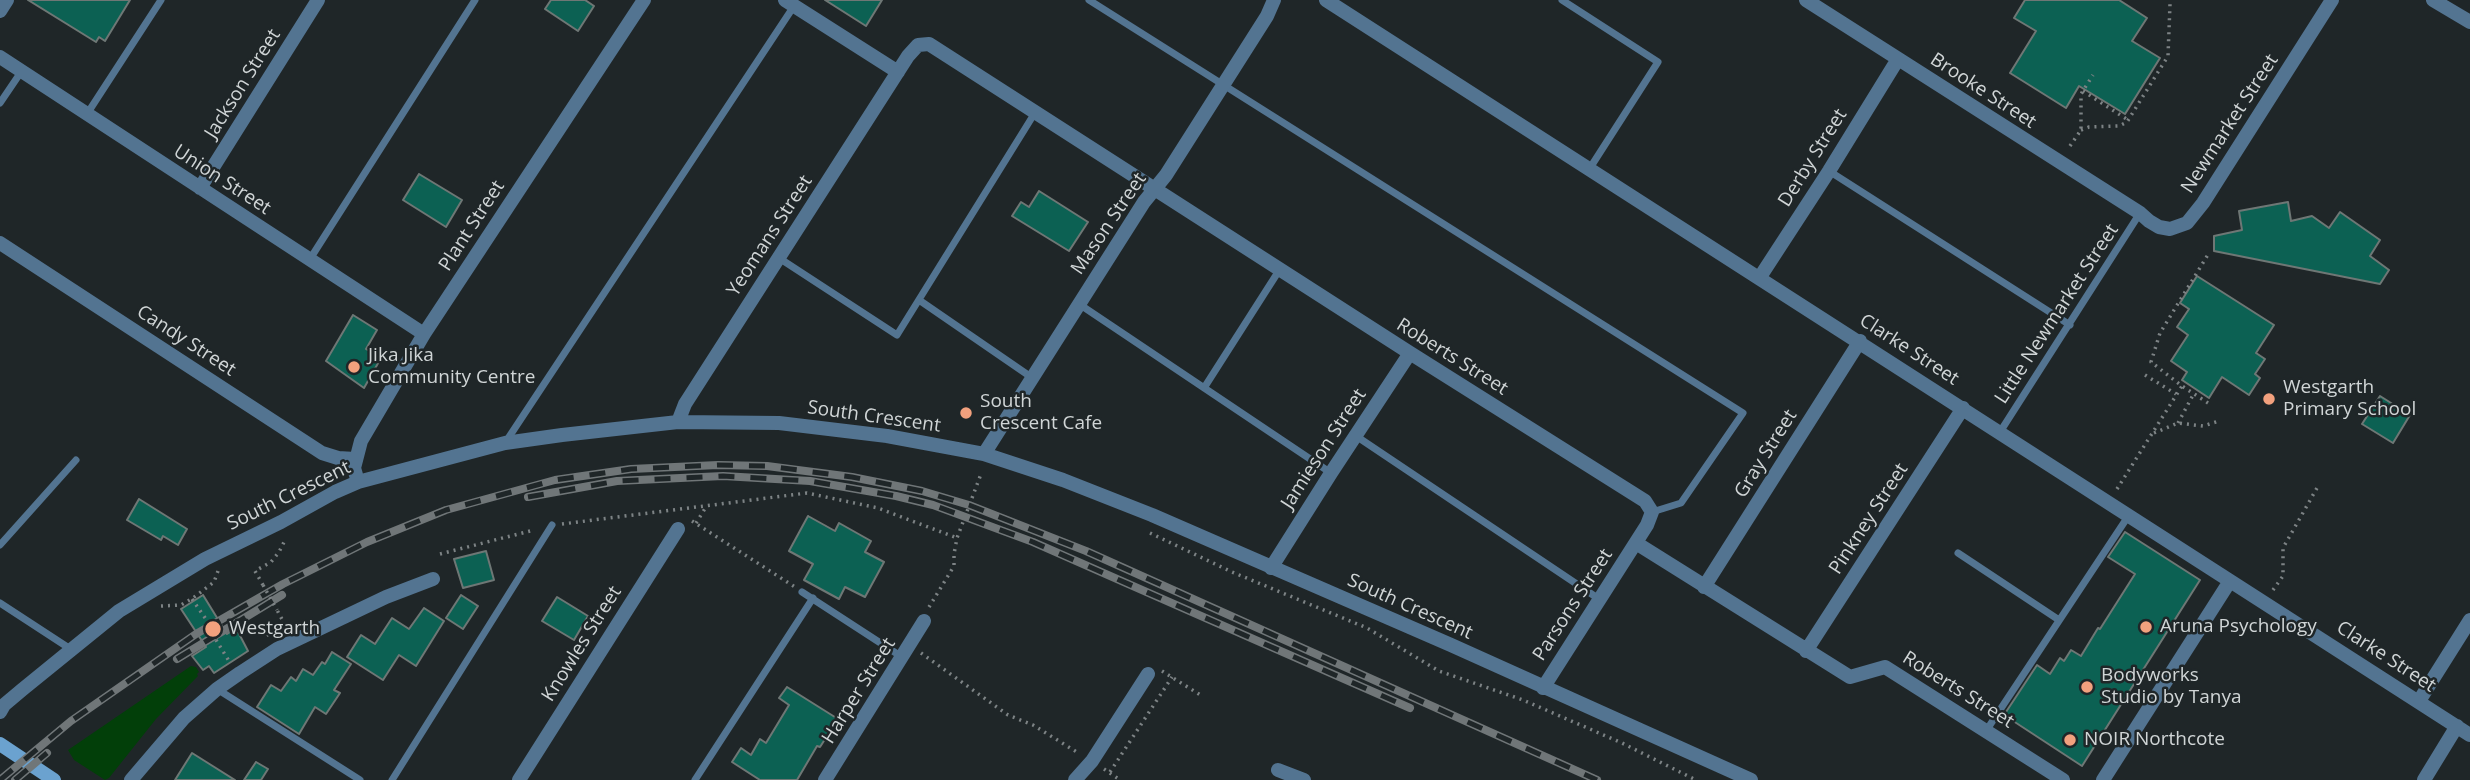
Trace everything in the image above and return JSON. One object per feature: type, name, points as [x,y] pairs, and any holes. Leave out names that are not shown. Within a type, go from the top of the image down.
[{"type":"main road","points":[[0,744],[54,780]]},
{"type":"street","points":[[0,11],[7,0]]},
{"type":"street","name":"Jackson Street","points":[[200,188],[318,0]]},
{"type":"street","name":"Plant Street","points":[[355,458],[361,441],[424,334],[644,0]]},
{"type":"street","name":"Mason Street","points":[[984,454],[1144,202],[1223,85],[1267,16],[1274,0]]},
{"type":"street","name":"Mason Street","points":[[1267,16],[1283,0]]},
{"type":"street","name":"Clarke Street","points":[[1326,0],[1760,276],[2470,735]]},
{"type":"street","name":"Newmarket Street","points":[[2140,213],[2159,227],[2170,229],[2187,223],[2203,203],[2332,0]]},
{"type":"street","points":[[2433,0],[2470,22]]},
{"type":"street","name":"Brooke Street","points":[[1811,1],[2140,213]]},
{"type":"street","points":[[793,2],[898,72]]},
{"type":"street","name":"Roberts Street","points":[[898,72],[918,45],[929,44],[1410,353],[1645,500],[1652,512]]},
{"type":"street","name":"Union Street","points":[[0,57],[424,334]]},
{"type":"street","name":"Derby Street","points":[[1760,276],[1898,59]]},
{"type":"street","name":"Yeomans Street","points":[[678,422],[685,404],[898,72]]},
{"type":"street","name":"Candy Street","points":[[0,243],[322,453],[338,458],[355,458]]},
{"type":"street","name":"Gray Street","points":[[1704,587],[1860,341]]},
{"type":"street","name":"Jamieson Street","points":[[1271,568],[1410,353]]},
{"type":"street","name":"Pinkney Street","points":[[1806,651],[1964,408]]},
{"type":"street","name":"South Crescent","points":[[0,712],[23,688],[119,611],[177,575],[358,482],[505,443],[678,422],[779,423],[887,436],[984,454],[1076,485],[1451,645],[1751,780]]},
{"type":"street","points":[[355,458],[358,482]]},
{"type":"street","points":[[1636,543],[1652,512]]},
{"type":"street","name":"Knowles Street","points":[[519,780],[678,529]]},
{"type":"street","name":"Roberts Street","points":[[1636,543],[1850,677],[1885,667],[2063,780]]},
{"type":"street","name":"Parsons Street","points":[[1543,688],[1636,543]]},
{"type":"street","points":[[131,780],[163,740],[218,688],[277,649],[386,597],[433,579]]},
{"type":"street","points":[[2104,780],[2230,581]]},
{"type":"street","points":[[2419,701],[2470,620]]},
{"type":"street","name":"Harper Street","points":[[825,780],[924,621]]},
{"type":"street","points":[[1075,780],[1092,761],[1154,672]]},
{"type":"street","points":[[2424,780],[2457,726]]},
{"type":"street","points":[[1278,770],[1304,780]]},
{"type":"lane","points":[[87,115],[161,0]]},
{"type":"lane","points":[[309,260],[475,0]]},
{"type":"lane","points":[[1089,0],[1743,413],[1681,503],[1652,512]]},
{"type":"lane","points":[[1562,0],[1658,62],[1590,168]]},
{"type":"lane","points":[[505,443],[793,2]]},
{"type":"lane","points":[[0,103],[21,72]]},
{"type":"lane","points":[[779,258],[897,335],[1036,111]]},
{"type":"lane","points":[[1829,171],[2070,325]]},
{"type":"lane","name":"Little Newmarket Street","points":[[2000,432],[2140,213]]},
{"type":"lane","points":[[1204,388],[1280,269]]},
{"type":"lane","points":[[919,300],[1031,377]]},
{"type":"lane","points":[[1079,303],[1331,473]]},
{"type":"lane","points":[[1356,436],[1599,599]]},
{"type":"lane","points":[[0,545],[76,460]]},
{"type":"lane","points":[[1986,731],[2129,515]]},
{"type":"lane","points":[[392,780],[552,525]]},
{"type":"lane","points":[[1958,553],[2059,620]]},
{"type":"lane","points":[[802,592],[906,652]]},
{"type":"lane","points":[[695,780],[813,598]]},
{"type":"lane","points":[[0,603],[72,650]]},
{"type":"lane","points":[[218,688],[360,780]]},
{"type":"path","points":[[2081,130],[2089,127],[2119,126],[2128,120],[2168,56],[2172,0]]},
{"type":"path","points":[[2070,146],[2081,130],[2083,91],[2093,75]]},
{"type":"path","points":[[2083,91],[2128,120]]},
{"type":"path","points":[[2208,403],[2193,395],[2151,362],[2160,333],[2210,253]]},
{"type":"path","points":[[2145,375],[2177,395]]},
{"type":"path","points":[[2118,489],[2182,386]]},
{"type":"path","points":[[2178,423],[2193,395]]},
{"type":"path","points":[[2154,433],[2178,423],[2203,426],[2219,421]]},
{"type":"path","points":[[954,566],[957,538],[981,474]]},
{"type":"path","points":[[2273,590],[2283,576],[2283,548],[2317,488]]},
{"type":"path","points":[[440,554],[552,525],[807,494],[878,508],[957,538]]},
{"type":"path","points":[[696,523],[706,507]]},
{"type":"path","points":[[672,511],[696,523],[802,592]]},
{"type":"path","points":[[1145,531],[1231,572],[1367,628],[1439,671],[1523,700],[1696,780]]},
{"type":"path","points":[[267,633],[284,622],[255,571],[271,562],[286,537]]},
{"type":"path","points":[[161,606],[181,605],[192,599],[214,582],[218,571]]},
{"type":"path","points":[[192,599],[208,622]]},
{"type":"path","points":[[216,640],[230,663]]},
{"type":"path","points":[[906,652],[1008,715],[1033,724],[1120,780]]},
{"type":"path","points":[[1154,672],[1171,677],[1202,696]]},
{"type":"path","points":[[1110,772],[1171,677]]},
{"type":"green space","points":[[191,666],[196,667],[198,676],[156,719],[109,778],[105,780],[74,760],[68,750]]},
{"type":"building","points":[[28,0],[130,0],[105,41],[99,37],[96,42]]},
{"type":"building","points":[[551,0],[585,0],[594,6],[578,31],[545,9]]},
{"type":"building","points":[[825,0],[882,0],[866,26]]},
{"type":"building","points":[[2025,0],[2119,0],[2147,18],[2132,41],[2160,58],[2125,114],[2079,86],[2066,108],[2010,73],[2036,31],[2014,18]]},
{"type":"building","points":[[419,174],[462,200],[446,227],[403,200]]},
{"type":"building","points":[[1039,191],[1088,222],[1069,251],[1012,216],[1021,202],[1029,207]]},
{"type":"building","points":[[2288,202],[2291,221],[2312,216],[2329,228],[2340,212],[2380,240],[2370,256],[2389,270],[2380,284],[2214,251],[2214,236],[2242,230],[2239,211]]},
{"type":"building","points":[[2197,276],[2274,325],[2256,353],[2265,359],[2255,374],[2260,378],[2249,395],[2222,377],[2209,398],[2182,380],[2187,372],[2171,361],[2188,335],[2177,327],[2189,309],[2180,303]]},
{"type":"building","points":[[353,315],[377,330],[366,349],[381,358],[364,388],[326,361]]},
{"type":"building","points":[[2380,396],[2410,415],[2393,443],[2362,424]]},
{"type":"building","points":[[139,499],[187,529],[178,545],[163,536],[161,540],[127,520]]},
{"type":"building","points":[[808,516],[835,531],[839,523],[871,541],[865,552],[884,562],[865,597],[845,587],[839,599],[804,580],[813,564],[789,551]]},
{"type":"building","points":[[2125,532],[2200,580],[2082,766],[2004,715],[2037,665],[2050,674],[2060,658],[2064,661],[2071,650],[2081,656],[2098,628],[2100,629],[2135,574],[2108,557]]},
{"type":"building","points":[[486,551],[494,580],[463,588],[454,559]]},
{"type":"building","points":[[203,595],[227,634],[236,628],[248,651],[214,673],[209,666],[203,670],[192,656],[206,647],[181,609]]},
{"type":"building","points":[[461,595],[478,606],[463,629],[446,618]]},
{"type":"building","points":[[557,597],[588,616],[574,640],[542,621]]},
{"type":"building","points":[[424,608],[444,621],[416,666],[399,655],[383,680],[347,657],[361,635],[375,644],[392,618],[409,629]]},
{"type":"building","points":[[332,652],[351,664],[334,690],[340,693],[326,714],[315,707],[299,734],[257,707],[271,685],[281,691],[291,677],[296,681],[303,669],[313,675],[322,662],[325,664]]},
{"type":"building","points":[[787,687],[838,719],[820,747],[817,746],[797,780],[760,780],[732,762],[741,748],[751,755],[760,739],[766,743],[789,705],[779,698]]},
{"type":"building","points":[[192,753],[235,780],[175,780]]},
{"type":"building","points":[[256,762],[268,769],[261,780],[244,780]]},
{"type":"railway","points":[[0,780],[71,721],[196,634],[283,584],[367,542],[446,510],[555,480],[631,469],[718,465],[767,466],[852,477],[922,491],[969,505],[1086,551],[1597,780]]},
{"type":"railway","points":[[528,497],[617,481],[723,476],[810,481],[896,496],[933,505],[1033,542],[1410,708]]},
{"type":"railway","points":[[177,659],[282,595]]},
{"type":"railway","points":[[15,780],[47,753]]},
{"type":"place","name":"Jika Jika Community Centre","points":[[354,367]]},
{"type":"place","name":"Westgarth Primary School","points":[[2269,399]]},
{"type":"place","name":"South Crescent Cafe","points":[[966,413]]},
{"type":"place","name":"Aruna Psychology","points":[[2146,627]]},
{"type":"place","name":"Westgarth","points":[[213,629]]},
{"type":"place","name":"Bodyworks Studio by Tanya","points":[[2087,687]]},
{"type":"place","name":"NOIR Northcote","points":[[2070,740]]}]
